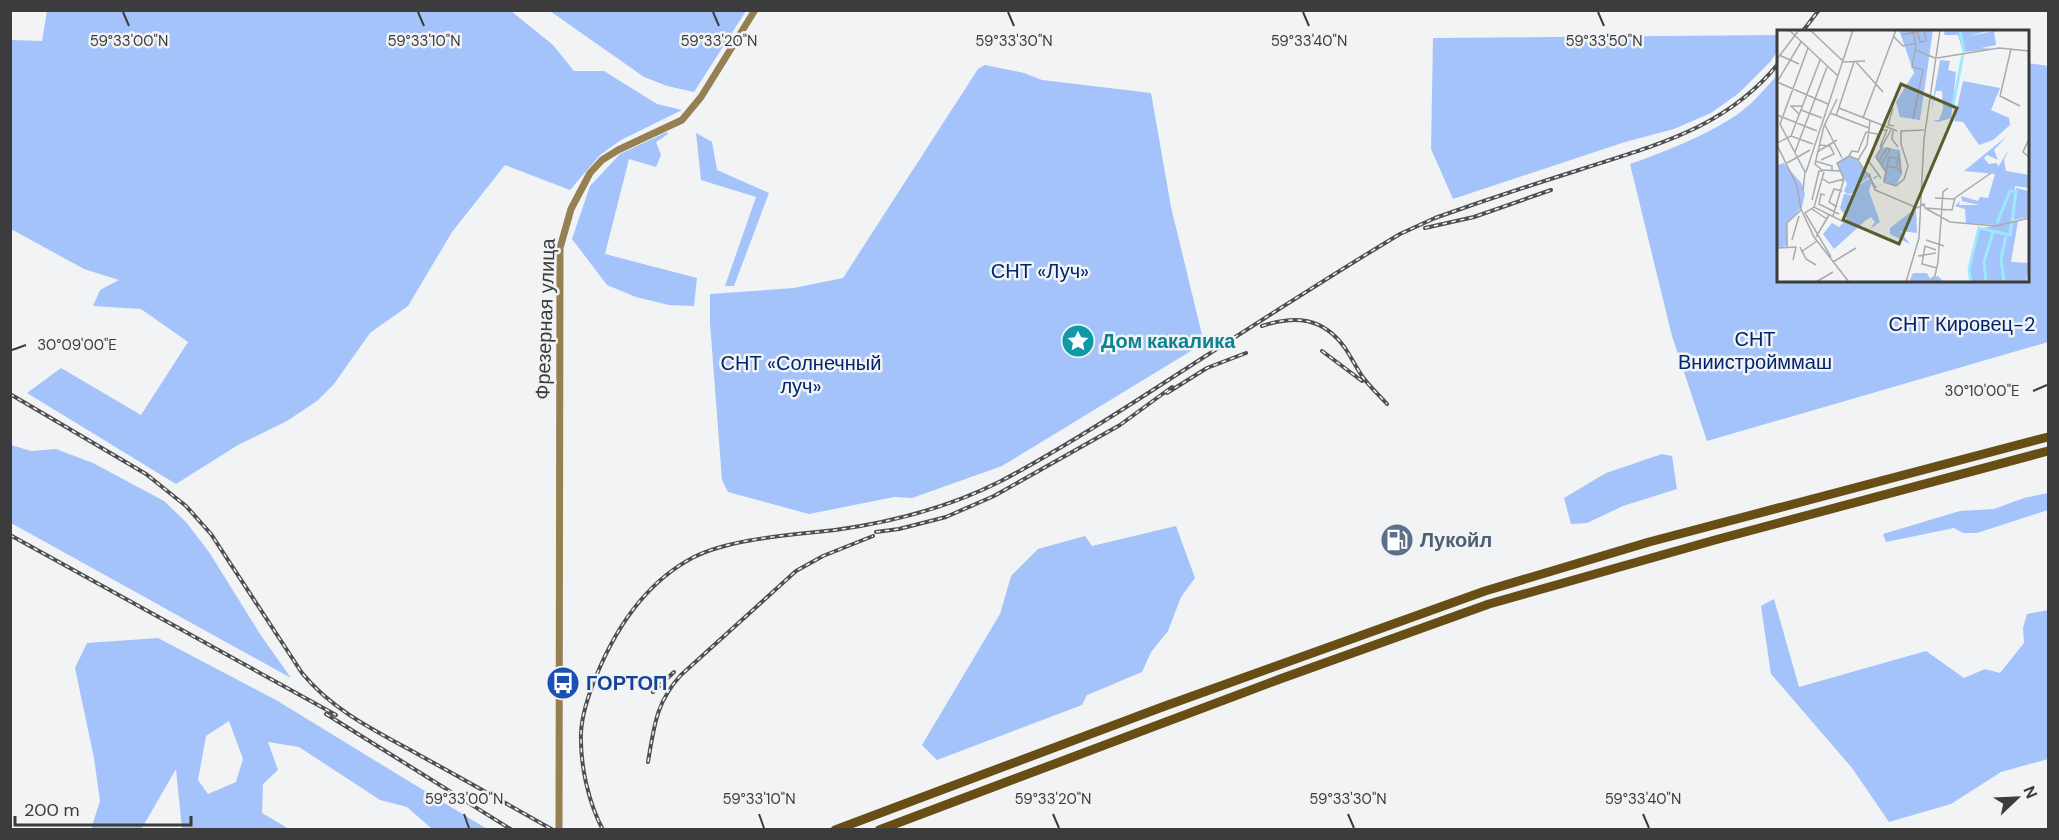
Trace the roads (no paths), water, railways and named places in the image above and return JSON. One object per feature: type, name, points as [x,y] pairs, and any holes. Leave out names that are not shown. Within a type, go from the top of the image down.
[{"type":"highway","points":[[835,830],[1176,702],[1485,591],[1649,542],[2049,437]]},
{"type":"highway","points":[[879,830],[1290,675],[1489,604],[1738,534],[2049,451]]},
{"type":"street","name":"Фрезерная улица","points":[[559,830],[560,248],[571,209],[590,173],[602,160],[618,150],[682,120],[701,97],[754,10]]},
{"type":"railway","points":[[1804,30],[1819,10]]},
{"type":"railway","points":[[603,830],[589,795],[582,757],[581,733],[586,703],[605,656],[624,622],[647,592],[677,567],[694,557],[726,545],[878,523],[919,513],[940,507],[999,482],[1118,413],[1400,234],[1435,218],[1635,152],[1687,132],[1712,120],[1735,104],[1777,65]]},
{"type":"railway","points":[[1425,228],[1474,217],[1551,190]]},
{"type":"railway","points":[[1262,326],[1286,320],[1297,320],[1308,321],[1327,330],[1345,348],[1365,380],[1387,404]]},
{"type":"railway","points":[[1322,351],[1362,381]]},
{"type":"railway","points":[[1167,393],[1207,368],[1246,353]]},
{"type":"railway","points":[[876,532],[899,529],[946,517],[994,496],[1120,425],[1172,387]]},
{"type":"railway","points":[[10,394],[146,474],[186,506],[211,534],[302,673],[328,699],[373,729],[553,830]]},
{"type":"railway","points":[[10,535],[336,715]]},
{"type":"railway","points":[[648,762],[654,726],[661,705],[681,675],[796,571],[823,556],[873,536]]},
{"type":"railway","points":[[653,692],[674,672]]},
{"type":"railway","points":[[326,714],[512,830]]},
{"type":"place","name":"Дом какалика","points":[[1078,341]]},
{"type":"place","name":"Лукойл","points":[[1397,540]]},
{"type":"place","name":"ГОРТОП","points":[[563,683]]},
{"type":"park label","name":"СНТ «Луч»","points":[[1040,271]]},
{"type":"park label","name":"СНТ Кировец-2","points":[[1962,324]]},
{"type":"park label","name":"СНТ Вниистройммаш","points":[[1755,350]]},
{"type":"park label","name":"СНТ «Солнечный луч»","points":[[801,374]]}]
